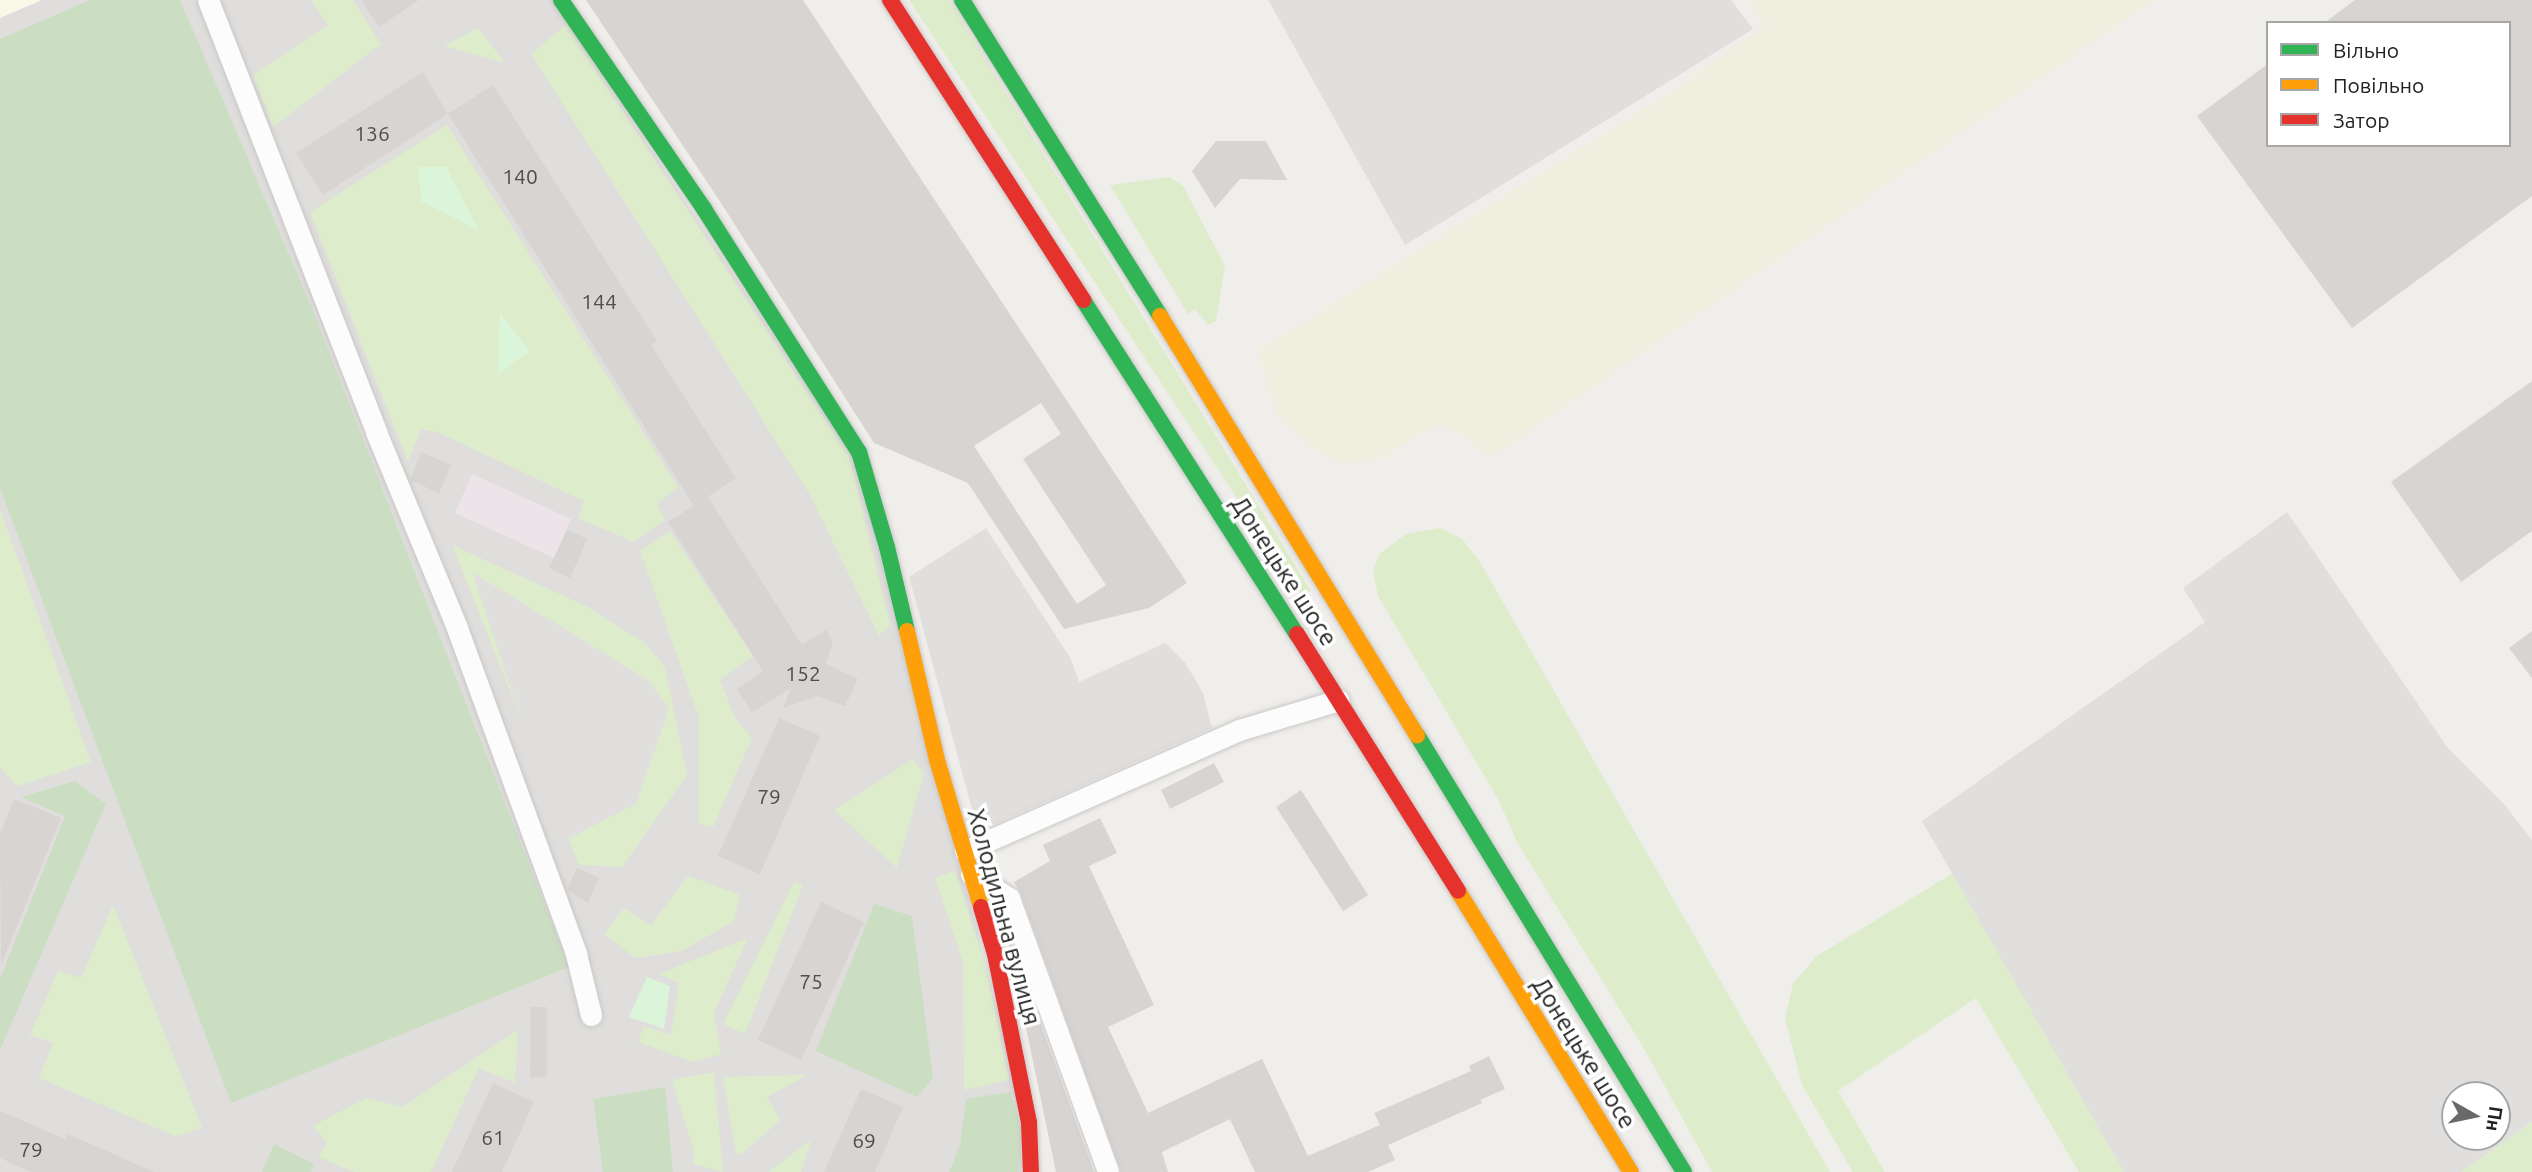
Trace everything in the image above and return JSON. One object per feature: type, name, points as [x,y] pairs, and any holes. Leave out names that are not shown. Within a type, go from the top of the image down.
[{"type":"main road","name":"Холодильна вулиця","points":[[561,0],[705,208],[859,452],[887,547],[937,760],[965,851],[1014,1039],[1029,1123],[1031,1172]]},
{"type":"main road","name":"Донецьке шосе","points":[[890,0],[1339,700],[1631,1172]]},
{"type":"main road","name":"Донецьке шосе","points":[[962,0],[1068,166],[1684,1172]]},
{"type":"street","points":[[208,0],[376,432],[457,628],[576,954],[592,1015]]},
{"type":"street","points":[[965,851],[1239,730],[1339,700]]},
{"type":"street","points":[[971,874],[1009,898],[1108,1172]]},
{"type":"shaded area","points":[[0,0],[552,0],[855,458],[1014,1074],[1023,1172],[0,1172]]},
{"type":"shaded area","points":[[0,0],[42,0],[0,18]]},
{"type":"shaded area","points":[[1268,0],[1731,0],[1753,29],[1405,245]]},
{"type":"shaded area","points":[[472,474],[571,519],[554,558],[455,513]]},
{"type":"shaded area","points":[[2287,512],[2447,747],[2504,804],[2532,840],[2532,1122],[2511,1137],[2511,1081],[2441,1081],[2441,1151],[2491,1151],[2461,1172],[2124,1172],[1922,821],[2205,622],[2183,588]]},
{"type":"shaded area","points":[[986,528],[1071,659],[1079,682],[1165,643],[1186,664],[1203,693],[1212,728],[995,824],[975,820],[909,577]]},
{"type":"shaded area","points":[[472,572],[648,680],[669,709],[636,804],[562,842]]},
{"type":"green space","points":[[90,0],[180,0],[309,301],[569,967],[231,1103],[0,488],[0,39]]},
{"type":"green space","points":[[311,0],[353,0],[381,44],[273,127],[253,75],[328,25]]},
{"type":"green space","points":[[909,0],[949,0],[1311,591],[1302,597]]},
{"type":"green space","points":[[1747,0],[2154,0],[1496,454],[1485,455],[1461,433],[1442,426],[1421,433],[1384,458],[1345,463],[1324,457],[1277,415],[1258,351],[1682,85],[1765,25]]},
{"type":"green space","points":[[566,25],[849,456],[890,624],[879,636],[810,495],[531,54]]},
{"type":"green space","points":[[478,28],[505,63],[444,46]]},
{"type":"green space","points":[[447,125],[678,487],[657,504],[665,520],[633,542],[578,518],[584,501],[437,432],[421,429],[408,462],[310,212]]},
{"type":"green space","points":[[418,167],[446,167],[479,230],[421,201]]},
{"type":"green space","points":[[1169,177],[1183,186],[1225,266],[1216,321],[1208,325],[1195,309],[1188,314],[1110,185]]},
{"type":"green space","points":[[500,313],[530,352],[498,374]]},
{"type":"green space","points":[[0,509],[91,762],[17,786],[0,767]]},
{"type":"green space","points":[[1440,528],[1462,539],[1480,562],[1830,1172],[1712,1172],[1646,1052],[1517,842],[1498,799],[1378,596],[1373,572],[1379,554],[1406,534]]},
{"type":"green space","points":[[670,531],[753,656],[720,680],[735,718],[752,738],[713,827],[699,824],[699,718],[640,551]]},
{"type":"green space","points":[[452,545],[588,607],[645,643],[665,667],[687,775],[622,867],[579,865]]},
{"type":"green space","points":[[913,759],[924,773],[897,868],[834,810]]},
{"type":"green space","points":[[75,781],[106,804],[0,1050],[0,979],[65,816],[21,797]]},
{"type":"green space","points":[[955,871],[986,966],[1009,1080],[964,1090],[963,962],[935,878]]},
{"type":"green space","points":[[1953,873],[2124,1172],[2079,1172],[1976,998],[1838,1091],[1885,1172],[1853,1172],[1802,1085],[1785,1019],[1793,983],[1817,956]]},
{"type":"green space","points":[[688,876],[740,895],[734,921],[682,951],[636,958],[604,934],[624,908],[651,925]]},
{"type":"green space","points":[[794,882],[803,885],[745,1034],[723,1024]]},
{"type":"green space","points":[[874,904],[912,916],[933,1078],[917,1097],[816,1051]]},
{"type":"green space","points":[[113,905],[202,1128],[175,1136],[39,1078],[53,1043],[30,1035],[58,971],[81,978]]},
{"type":"green space","points":[[748,938],[714,1013],[721,1054],[693,1062],[638,1042],[644,1026],[671,1035],[679,983],[659,974]]},
{"type":"green space","points":[[647,977],[670,986],[664,1029],[629,1017]]},
{"type":"green space","points":[[518,1030],[515,1083],[479,1068],[431,1172],[355,1172],[318,1157],[327,1142],[313,1126],[366,1098],[403,1107]]},
{"type":"green space","points":[[714,1072],[723,1172],[693,1164],[694,1152],[672,1080]]},
{"type":"green space","points":[[807,1075],[767,1097],[780,1120],[741,1155],[736,1153],[723,1077]]},
{"type":"green space","points":[[665,1087],[673,1172],[603,1172],[593,1099]]},
{"type":"green space","points":[[1010,1092],[1023,1133],[1018,1172],[949,1172],[960,1145],[966,1099]]},
{"type":"green space","points":[[2532,1122],[2532,1172],[2461,1172],[2491,1151],[2511,1151],[2511,1137]]},
{"type":"green space","points":[[811,1140],[801,1172],[768,1172]]},
{"type":"green space","points":[[274,1144],[314,1164],[311,1172],[262,1172]]},
{"type":"building","points":[[361,0],[419,0],[379,27]]},
{"type":"building","points":[[586,0],[803,0],[1187,583],[1149,608],[1064,629],[968,483],[874,443],[719,200]],"holes":[[[1041,403],[1061,434],[1023,459],[1106,585],[1077,604],[974,446]]]},
{"type":"building","points":[[2355,0],[2532,0],[2532,196],[2352,328],[2197,116],[2266,65],[2266,147],[2511,147],[2511,21],[2327,21]]},
{"type":"building","points":[[423,72],[448,114],[323,195],[296,153]]},
{"type":"building","points":[[493,85],[657,341],[651,345],[736,478],[694,506],[448,114]]},
{"type":"building","points":[[1216,141],[1266,141],[1287,180],[1240,179],[1215,208],[1192,171]]},
{"type":"building","points":[[2532,381],[2532,531],[2461,582],[2391,482]]},
{"type":"building","points":[[421,452],[451,465],[439,493],[410,480]]},
{"type":"building","points":[[708,497],[802,645],[826,630],[833,642],[826,664],[858,679],[845,706],[818,696],[783,708],[791,688],[752,712],[737,689],[763,671],[668,522]]},
{"type":"building","points":[[567,530],[587,539],[570,578],[549,568]]},
{"type":"building","points":[[2532,631],[2532,678],[2509,648]]},
{"type":"building","points":[[779,718],[820,736],[760,874],[718,856]]},
{"type":"building","points":[[1214,763],[1224,782],[1170,809],[1161,790]]},
{"type":"building","points":[[1301,790],[1368,895],[1343,911],[1276,807]]},
{"type":"building","points":[[14,799],[61,818],[1,965],[0,834]]},
{"type":"building","points":[[1100,818],[1117,853],[1089,866],[1154,1005],[1108,1027],[1148,1113],[1262,1059],[1308,1156],[1380,1125],[1374,1113],[1471,1071],[1469,1066],[1489,1056],[1505,1089],[1480,1100],[1482,1103],[1388,1145],[1395,1160],[1368,1172],[1255,1172],[1230,1119],[1162,1152],[1168,1172],[1121,1172],[1021,894],[1014,882],[1050,861],[1043,845]]},
{"type":"building","points":[[577,868],[599,878],[588,903],[567,890]]},
{"type":"building","points":[[821,902],[864,922],[801,1060],[758,1040]]},
{"type":"building","points":[[1004,922],[1094,1172],[1056,1172]]},
{"type":"building","points":[[531,1007],[547,1007],[547,1077],[530,1078]]},
{"type":"building","points":[[493,1083],[534,1102],[502,1172],[452,1172]]},
{"type":"building","points":[[861,1089],[903,1107],[875,1172],[824,1172]]},
{"type":"building","points":[[0,1111],[65,1139],[68,1134],[154,1172],[31,1172],[0,1158]]},
{"type":"traffic: fast","points":[[561,0],[704,209],[859,452],[887,547],[907,631]]},
{"type":"traffic: fast","points":[[962,0],[1160,316]]},
{"type":"traffic: fast","points":[[1083,300],[1297,634]]},
{"type":"traffic: fast","points":[[1417,735],[1684,1172]]},
{"type":"traffic: slow","points":[[1160,316],[1417,735]]},
{"type":"traffic: slow","points":[[907,631],[937,760],[981,907]]},
{"type":"traffic: slow","points":[[1458,891],[1631,1172]]},
{"type":"traffic: jam","points":[[890,0],[1083,300]]},
{"type":"traffic: jam","points":[[1297,634],[1458,891]]},
{"type":"traffic: jam","points":[[981,907],[995,954],[1029,1123],[1031,1172]]}]
